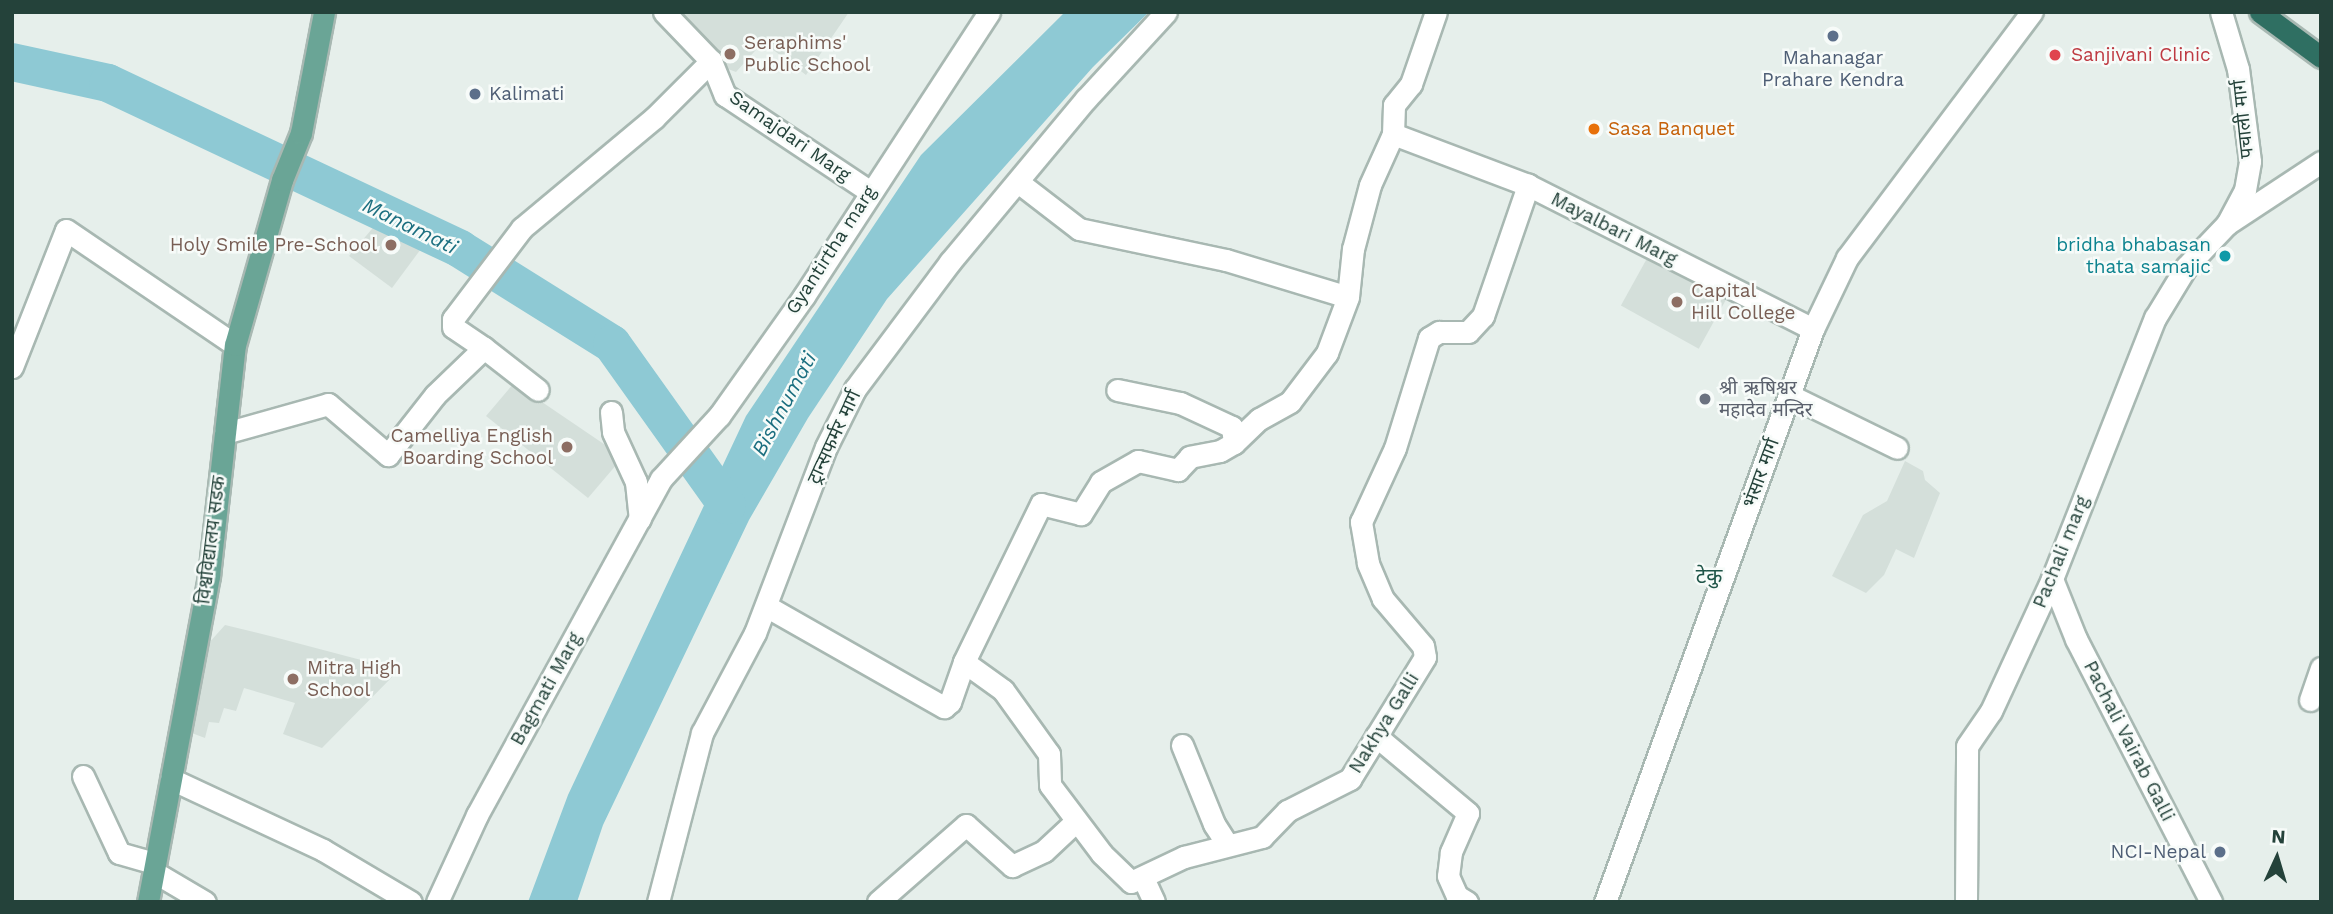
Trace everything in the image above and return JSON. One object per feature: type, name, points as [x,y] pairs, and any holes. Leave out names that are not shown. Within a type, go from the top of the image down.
[{"type":"highway","points":[[2260,12],[2321,57]]},
{"type":"main road","name":"विश्वविद्यालय सडक","points":[[148,902],[209,576],[235,345],[282,180],[301,133],[324,12]]},
{"type":"street","name":"Samajdari Marg","points":[[664,12],[711,61],[725,95],[869,191]]},
{"type":"street","name":"Gyantirtha marg","points":[[661,479],[719,416],[804,296],[869,191],[989,12]]},
{"type":"street","name":"ट्रान्सफर्मर मार्ग","points":[[658,902],[702,733],[766,606],[826,447],[855,389],[950,262],[1166,12]]},
{"type":"street","points":[[766,606],[944,706],[950,702],[964,662],[1041,504],[1067,507],[1081,514],[1101,482],[1138,461],[1178,470],[1190,457],[1220,451],[1234,443],[1259,419],[1290,402],[1326,353],[1348,297],[1353,249],[1370,185],[1393,134],[1394,105],[1411,84],[1436,12]]},
{"type":"street","name":"भंसार मार्ग","points":[[1605,902],[1813,329],[1847,258],[2032,12]]},
{"type":"street","name":"पचाली मार्ग","points":[[2221,12],[2238,69],[2250,161],[2245,190],[2227,224]]},
{"type":"street","points":[[538,390],[452,324],[484,275],[522,228],[654,118],[711,61]]},
{"type":"street","name":"Mayalbari Marg","points":[[1393,134],[1528,185],[1813,329]]},
{"type":"street","points":[[2227,224],[2321,162]]},
{"type":"street","points":[[1017,183],[1079,229],[1226,260],[1348,297]]},
{"type":"street","name":"Mayalbari Marg","points":[[1423,646],[1407,633],[1383,599],[1368,563],[1361,522],[1395,448],[1429,338],[1438,332],[1468,332],[1483,316],[1528,185]]},
{"type":"street","name":"Pachali marg","points":[[1966,902],[1967,746],[1991,711],[2052,579],[2155,318],[2186,267],[2227,224]]},
{"type":"street","points":[[12,367],[66,230],[235,345]]},
{"type":"street","points":[[225,433],[328,404],[388,454],[435,395],[484,348]]},
{"type":"street","points":[[1117,390],[1180,403],[1232,427],[1234,443]]},
{"type":"street","points":[[1789,395],[1897,448]]},
{"type":"street","points":[[611,412],[613,432],[636,482],[640,519]]},
{"type":"street","name":"Bagmati Marg","points":[[438,902],[477,815],[661,479]]},
{"type":"street","name":"Pachali Vairab Galli","points":[[2052,579],[2076,639],[2211,902]]},
{"type":"street","name":"Nakhya Galli","points":[[1143,878],[1184,857],[1262,837],[1287,811],[1350,779],[1425,657],[1423,646]]},
{"type":"street","points":[[964,662],[1003,690],[1049,754],[1050,785],[1076,822],[1131,882],[1143,878],[1154,902]]},
{"type":"street","points":[[2310,700],[2321,668]]},
{"type":"street","points":[[1376,736],[1468,813],[1451,852],[1448,876],[1457,896],[1467,902]]},
{"type":"street","points":[[1182,745],[1214,824],[1227,844]]},
{"type":"street","points":[[83,776],[119,853],[155,867],[205,902]]},
{"type":"street","points":[[171,779],[323,850],[411,902]]},
{"type":"street","points":[[878,902],[966,825],[1012,866],[1044,851],[1076,822]]},
{"type":"shaded area","name":"Seraphims' Public School","points":[[670,12],[849,12],[806,75],[763,42],[736,72],[720,66]]},
{"type":"shaded area","name":"Holy Smile Pre-School","points":[[388,210],[432,234],[392,288],[349,256]]},
{"type":"shaded area","name":"Capital Hill College","points":[[1650,253],[1728,296],[1699,349],[1621,305]]},
{"type":"shaded area","name":"Camelliya English Boarding School","points":[[514,383],[623,457],[588,498],[486,416]]},
{"type":"shaded area","points":[[1905,461],[1923,471],[1925,480],[1940,493],[1914,558],[1896,549],[1884,575],[1866,593],[1832,576],[1863,515],[1887,501]]},
{"type":"shaded area","name":"Mitra High School","points":[[225,625],[399,670],[322,748],[283,734],[295,703],[244,688],[236,711],[224,708],[219,723],[209,722],[205,738],[189,732],[199,654]]},
{"type":"water","name":"Bishnumati","points":[[1065,12],[1149,12],[1093,67],[887,299],[808,418],[749,520],[603,825],[577,902],[528,902],[568,795],[746,416],[921,155]]},
{"type":"waterway","name":"Manamati","points":[[12,62],[108,83],[460,249],[612,344],[727,505]]},
{"type":"place","name":"Mahanagar Prahare Kendra","points":[[1833,36]]},
{"type":"place","name":"Seraphims' Public School","points":[[730,54]]},
{"type":"place","name":"Sanjivani Clinic","points":[[2055,55]]},
{"type":"place","name":"Kalimati","points":[[475,94]]},
{"type":"place","name":"Sasa Banquet","points":[[1594,129]]},
{"type":"place","name":"Holy Smile Pre-School","points":[[391,245]]},
{"type":"place","name":"bridha bhabasan thata samajic","points":[[2225,256]]},
{"type":"place","name":"Capital Hill College","points":[[1677,302]]},
{"type":"place","name":"श्री ऋषिश्वर महादेव मन्दिर","points":[[1705,399]]},
{"type":"place","name":"Camelliya English Boarding School","points":[[567,447]]},
{"type":"place","name":"Mitra High School","points":[[293,679]]},
{"type":"place","name":"NCI-Nepal","points":[[2220,852]]},
{"type":"district","name":"टेकु","points":[[1709,576]]}]
